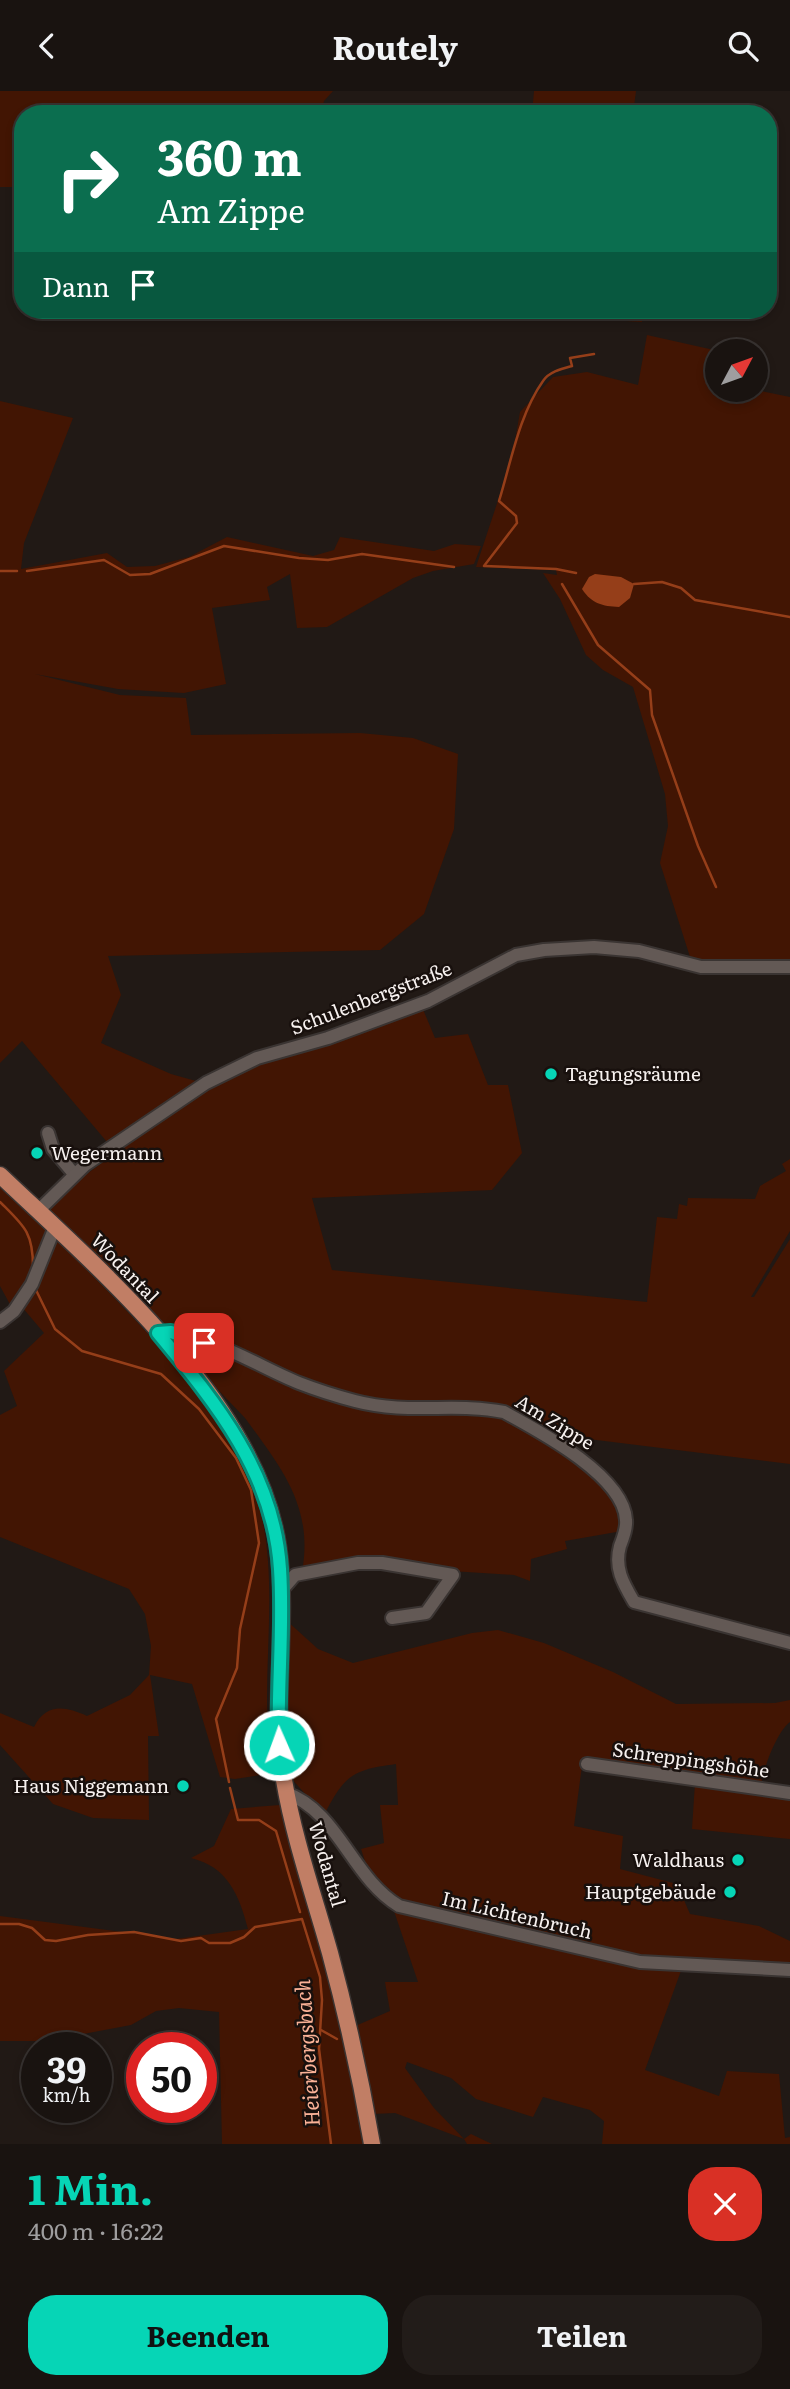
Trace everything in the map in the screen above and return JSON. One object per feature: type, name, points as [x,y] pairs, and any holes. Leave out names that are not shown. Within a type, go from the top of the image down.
[{"type":"main road","name":"Wodantal","points":[[0,1175],[55,1227],[158,1333],[224,1417],[250,1458],[271,1513],[281,1591],[278,1717],[286,1793],[339,1991],[372,2144]]},
{"type":"street","name":"Schulenbergstraße","points":[[38,1211],[74,1174],[176,1101],[237,1066],[328,1038],[428,1001],[516,955],[544,950],[594,947],[639,951],[701,967],[790,967]]},
{"type":"street","points":[[48,1133],[54,1149],[74,1174]]},
{"type":"street","points":[[0,1322],[14,1311],[32,1284],[55,1227]]},
{"type":"street","name":"Am Zippe","points":[[158,1333],[171,1332],[204,1343],[298,1383],[356,1401],[405,1410],[471,1409],[504,1412],[593,1468],[612,1491],[626,1517],[617,1565],[621,1580],[634,1602],[790,1643]]},
{"type":"street","points":[[281,1591],[295,1575],[358,1563],[382,1563],[453,1575],[426,1613],[392,1618]]},
{"type":"street","name":"Schreppingshöhe","points":[[587,1764],[790,1793]]},
{"type":"street","name":"Im Lichtenbruch","points":[[286,1793],[318,1812],[370,1882],[384,1898],[399,1906],[640,1962],[790,1970]]},
{"type":"shaded area","points":[[0,91],[333,91],[323,105],[14,105],[14,187],[0,187]]},
{"type":"shaded area","points":[[534,91],[636,91],[634,105],[533,105]]},
{"type":"shaded area","points":[[595,319],[642,319],[642,322]]},
{"type":"shaded area","points":[[647,335],[705,348],[705,403],[768,403],[768,392],[790,397],[790,965],[719,966],[691,960],[660,863],[668,826],[665,794],[633,687],[603,670],[586,655],[560,599],[543,573],[557,575],[556,570],[476,567],[512,458],[520,412],[553,377],[587,372],[638,385]]},
{"type":"shaded area","points":[[0,401],[73,418],[24,543],[21,569],[107,553],[127,567],[155,566],[189,557],[227,537],[313,556],[334,550],[340,537],[434,551],[455,544],[481,546],[474,564],[433,571],[413,578],[327,627],[297,628],[290,574],[267,587],[270,600],[212,608],[226,684],[184,693],[118,689],[35,674],[120,695],[186,698],[191,735],[360,733],[413,738],[458,754],[454,829],[424,914],[380,950],[108,956],[121,995],[101,1043],[171,1074],[203,1083],[168,1101],[107,1142],[22,1041],[0,1063]]},
{"type":"shaded area","points":[[595,574],[621,577],[634,584],[630,598],[619,607],[594,601],[582,589],[589,577]]},
{"type":"shaded area","points":[[422,1007],[435,1038],[468,1034],[488,1085],[508,1085],[522,1153],[492,1190],[312,1198],[332,1270],[647,1302],[657,1217],[677,1219],[679,1204],[687,1206],[688,1198],[755,1199],[760,1186],[786,1171],[782,1164],[790,1159],[790,1231],[751,1297],[754,1297],[790,1239],[790,1464],[540,1433],[582,1462],[604,1485],[618,1513],[622,1531],[565,1541],[567,1549],[531,1559],[530,1581],[514,1575],[451,1571],[381,1560],[302,1572],[303,1527],[299,1508],[292,1489],[271,1454],[245,1418],[48,1211],[80,1179],[208,1084],[238,1068]]},
{"type":"shaded area","points":[[0,1187],[47,1232],[39,1263],[12,1308],[0,1286]]},
{"type":"shaded area","points":[[52,1240],[57,1240],[145,1331],[205,1403],[230,1440],[249,1477],[261,1513],[265,1536],[269,1583],[267,1708],[273,1773],[235,1779],[220,1777],[192,1684],[150,1675],[159,1736],[148,1736],[149,1820],[93,1818],[53,1804],[0,1745],[0,1713],[34,1727],[50,1710],[71,1710],[87,1716],[130,1695],[149,1675],[151,1646],[145,1614],[129,1589],[0,1537],[0,1415],[17,1406],[4,1371],[44,1333],[22,1307]]},
{"type":"shaded area","points":[[286,1620],[318,1649],[353,1663],[472,1633],[498,1630],[544,1643],[613,1672],[676,1704],[775,1703],[790,1700],[790,1722],[771,1752],[761,1787],[583,1758],[574,1826],[623,1836],[620,1869],[677,1884],[690,1914],[759,1926],[790,1941],[790,1967],[641,1959],[394,1900],[369,1873],[361,1849],[384,1843],[380,1805],[398,1805],[396,1764],[369,1769],[351,1777],[338,1791],[324,1815],[290,1777],[283,1724]]},
{"type":"shaded area","points":[[695,1783],[790,1796],[790,1839],[692,1829]]},
{"type":"shaded area","points":[[280,1805],[327,1971],[365,2144],[222,2144],[219,2012],[179,2008],[156,2011],[131,2025],[94,2032],[21,2032],[21,2041],[0,2041],[0,1916],[176,1939],[248,1929],[236,1894],[223,1875],[204,1862],[191,1858],[214,1846],[231,1809]]},
{"type":"shaded area","points":[[394,1911],[522,1939],[682,1968],[645,2070],[719,2096],[727,2071],[779,2074],[785,2138],[790,2137],[790,2144],[602,2144],[604,2121],[590,2110],[543,2097],[533,2117],[476,2099],[451,2078],[407,2062],[405,2068],[434,2108],[464,2139],[395,2113],[372,2114],[353,2027],[390,2011],[385,1982],[418,1982]]},
{"type":"shaded area","points":[[471,2134],[492,2144],[467,2144],[464,2139]]},
{"type":"waterway","points":[[484,566],[517,523],[516,516],[499,501],[516,439],[535,394],[549,375],[572,366],[570,358],[594,354]]},
{"type":"waterway","points":[[27,571],[104,560],[130,575],[150,574],[224,546],[299,558],[328,560],[362,554],[454,567]]},
{"type":"waterway","points":[[485,566],[556,569],[576,573]]},
{"type":"waterway","points":[[0,571],[17,571]]},
{"type":"waterway","points":[[634,584],[662,582],[681,588],[695,600],[790,617]]},
{"type":"waterway","points":[[562,584],[598,645],[650,690],[652,715],[698,846],[716,887]]},
{"type":"waterway","name":"Heierbergsbach","points":[[0,1202],[26,1230],[33,1255],[33,1267]]},
{"type":"waterway","name":"Heierbergsbach","points":[[35,1288],[55,1329],[82,1351],[161,1374],[199,1409],[236,1458],[251,1490],[259,1543],[240,1629],[237,1668],[216,1719],[229,1782]]},
{"type":"waterway","name":"Heierbergsbach","points":[[230,1788],[238,1820],[259,1820],[276,1831],[300,1912]]},
{"type":"waterway","points":[[0,1924],[19,1924],[32,1928],[45,1940],[56,1941],[88,1935],[134,1932],[181,1941],[201,1938],[209,1943],[230,1943],[244,1937],[255,1927],[302,1919],[320,1977],[322,2000],[319,2049],[331,2144]]},
{"type":"waterway","points":[[321,2030],[337,2039]]},
{"type":"place","name":"Tagungsräume","points":[[551,1074]]},
{"type":"place","name":"Wegermann","points":[[37,1153]]},
{"type":"place","name":"Haus Niggemann","points":[[183,1786]]},
{"type":"place","name":"Waldhaus","points":[[738,1860]]},
{"type":"place","name":"Hauptgebäude","points":[[730,1892]]},
{"type":"route","points":[[204,1343],[171,1332],[158,1333],[224,1417],[250,1458],[271,1513],[278,1549],[281,1591],[279,1745]]}]
